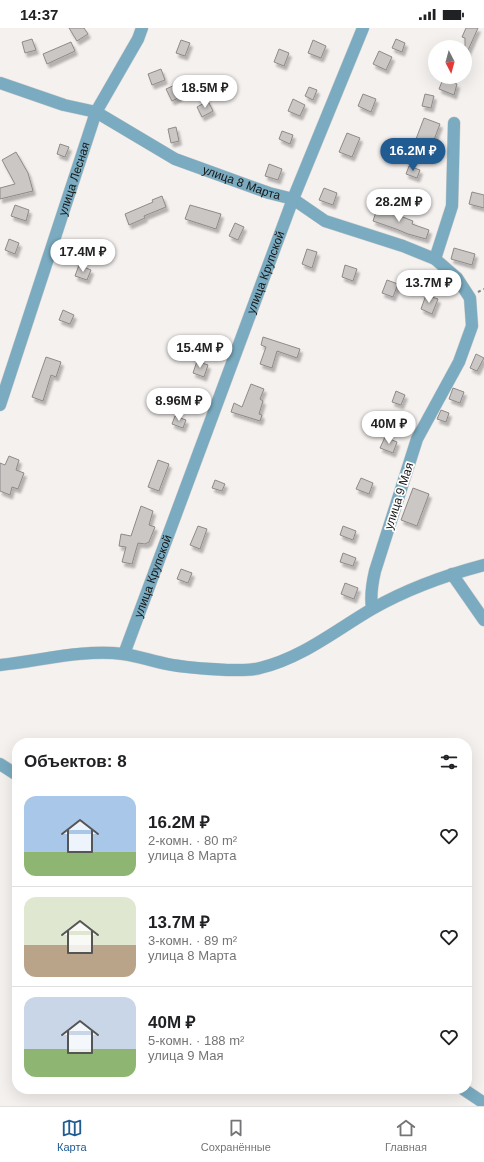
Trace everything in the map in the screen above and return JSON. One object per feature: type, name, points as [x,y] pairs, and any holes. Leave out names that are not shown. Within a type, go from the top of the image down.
[{"type":"street","name":"улица Лесная","points":[[0,406],[96,112],[138,39],[142,28]]},
{"type":"street","name":"улица Крупской","points":[[124,654],[293,199],[363,28]]},
{"type":"street","name":"улица 8 Марта","points":[[0,83],[64,105],[96,112],[175,159],[269,193],[293,199],[325,220],[403,246],[435,259],[457,278],[470,298]]},
{"type":"street","points":[[435,259],[452,206],[454,123]]},
{"type":"street","name":"улица 9 Мая","points":[[372,608],[372,591],[375,571],[417,439],[459,362],[472,326],[470,298]]},
{"type":"street","points":[[0,665],[102,653],[124,654],[186,668],[243,670],[259,669],[298,654],[372,608],[413,589],[452,574],[484,565]]},
{"type":"street","points":[[452,574],[484,620]]},
{"type":"street","points":[[0,764],[12,772]]},
{"type":"street","points":[[470,1094],[484,1103]]},
{"type":"building","points":[[69,28],[84,28],[88,34],[77,41]]},
{"type":"building","points":[[466,28],[478,28],[472,41],[472,40],[465,40],[465,38],[462,37]]},
{"type":"building","points":[[32,39],[36,50],[25,53],[22,42]]},
{"type":"building","points":[[396,39],[405,43],[402,52],[392,48]]},
{"type":"building","points":[[181,40],[190,43],[185,56],[176,53]]},
{"type":"building","points":[[313,40],[326,46],[321,58],[308,53]]},
{"type":"building","points":[[71,42],[75,51],[47,64],[43,54]]},
{"type":"building","points":[[279,49],[289,53],[284,66],[274,62]]},
{"type":"building","points":[[379,51],[392,57],[386,70],[373,64]]},
{"type":"building","points":[[161,69],[165,80],[152,85],[148,74]]},
{"type":"building","points":[[441,84],[457,84],[454,95],[439,89]]},
{"type":"building","points":[[175,85],[180,97],[172,101],[166,89]]},
{"type":"building","points":[[309,87],[317,90],[313,100],[305,96]]},
{"type":"building","points":[[363,94],[376,99],[371,112],[358,106]]},
{"type":"building","points":[[425,94],[434,96],[431,108],[422,106]]},
{"type":"building","points":[[293,99],[305,105],[300,116],[288,111]]},
{"type":"building","points":[[208,101],[213,111],[202,117],[197,107]]},
{"type":"building","points":[[424,118],[440,124],[429,153],[413,147]]},
{"type":"building","points":[[176,127],[179,141],[171,143],[168,129]]},
{"type":"building","points":[[282,131],[293,135],[290,144],[279,139]]},
{"type":"building","points":[[347,133],[360,138],[352,157],[339,152]]},
{"type":"building","points":[[60,144],[69,147],[65,157],[57,154]]},
{"type":"building","points":[[16,152],[28,173],[33,191],[0,199],[0,188],[15,184],[2,160]]},
{"type":"building","points":[[269,164],[282,169],[278,180],[265,176]]},
{"type":"building","points":[[409,166],[420,170],[417,178],[406,174]]},
{"type":"building","points":[[324,188],[337,193],[333,205],[319,200]]},
{"type":"building","points":[[472,192],[484,195],[484,208],[469,204]]},
{"type":"building","points":[[162,196],[166,207],[144,216],[145,218],[129,225],[125,214],[153,202],[152,200]]},
{"type":"building","points":[[15,205],[29,210],[26,221],[11,216]]},
{"type":"building","points":[[190,205],[221,214],[216,229],[185,219]]},
{"type":"building","points":[[378,206],[413,221],[412,224],[429,230],[426,239],[373,221]]},
{"type":"building","points":[[235,223],[244,227],[238,240],[229,236]]},
{"type":"building","points":[[9,239],[19,243],[15,254],[5,250]]},
{"type":"building","points":[[454,248],[475,254],[472,265],[451,259]]},
{"type":"building","points":[[307,249],[317,252],[312,268],[302,264]]},
{"type":"building","points":[[79,265],[91,270],[87,280],[75,276]]},
{"type":"building","points":[[345,265],[357,269],[353,281],[342,277]]},
{"type":"building","points":[[387,280],[398,284],[393,297],[382,293]]},
{"type":"building","points":[[426,295],[438,299],[432,314],[421,309]]},
{"type":"building","points":[[63,310],[74,315],[70,324],[59,320]]},
{"type":"building","points":[[263,337],[300,349],[297,358],[277,351],[272,368],[260,364],[266,347],[261,345]]},
{"type":"building","points":[[476,354],[484,358],[477,371],[470,368]]},
{"type":"building","points":[[46,357],[61,362],[56,377],[51,375],[43,401],[32,397]]},
{"type":"building","points":[[197,361],[208,365],[204,377],[193,373]]},
{"type":"building","points":[[251,384],[264,389],[260,399],[263,401],[259,414],[262,415],[260,421],[231,412],[234,403],[242,407]]},
{"type":"building","points":[[453,388],[464,392],[460,403],[449,399]]},
{"type":"building","points":[[396,391],[405,395],[401,405],[392,402]]},
{"type":"building","points":[[441,410],[449,413],[446,422],[437,419]]},
{"type":"building","points":[[175,416],[186,420],[183,428],[172,424]]},
{"type":"building","points":[[385,437],[397,442],[393,453],[380,448]]},
{"type":"building","points":[[9,456],[19,460],[16,470],[24,473],[18,489],[12,487],[10,495],[0,491],[0,463],[5,465]]},
{"type":"building","points":[[158,460],[169,464],[159,491],[148,487]]},
{"type":"building","points":[[361,478],[373,483],[369,494],[356,489]]},
{"type":"building","points":[[215,480],[225,484],[222,491],[212,488]]},
{"type":"building","points":[[413,488],[429,494],[417,526],[401,520]]},
{"type":"building","points":[[141,506],[153,511],[149,525],[155,527],[149,542],[145,544],[138,543],[132,564],[122,562],[126,547],[119,546],[121,534],[131,536]]},
{"type":"building","points":[[198,526],[207,529],[200,549],[190,545]]},
{"type":"building","points":[[343,526],[356,531],[353,540],[340,535]]},
{"type":"building","points":[[343,553],[356,558],[353,566],[340,562]]},
{"type":"building","points":[[181,569],[192,573],[188,583],[177,579]]},
{"type":"building","points":[[345,583],[358,588],[354,599],[341,594]]}]
